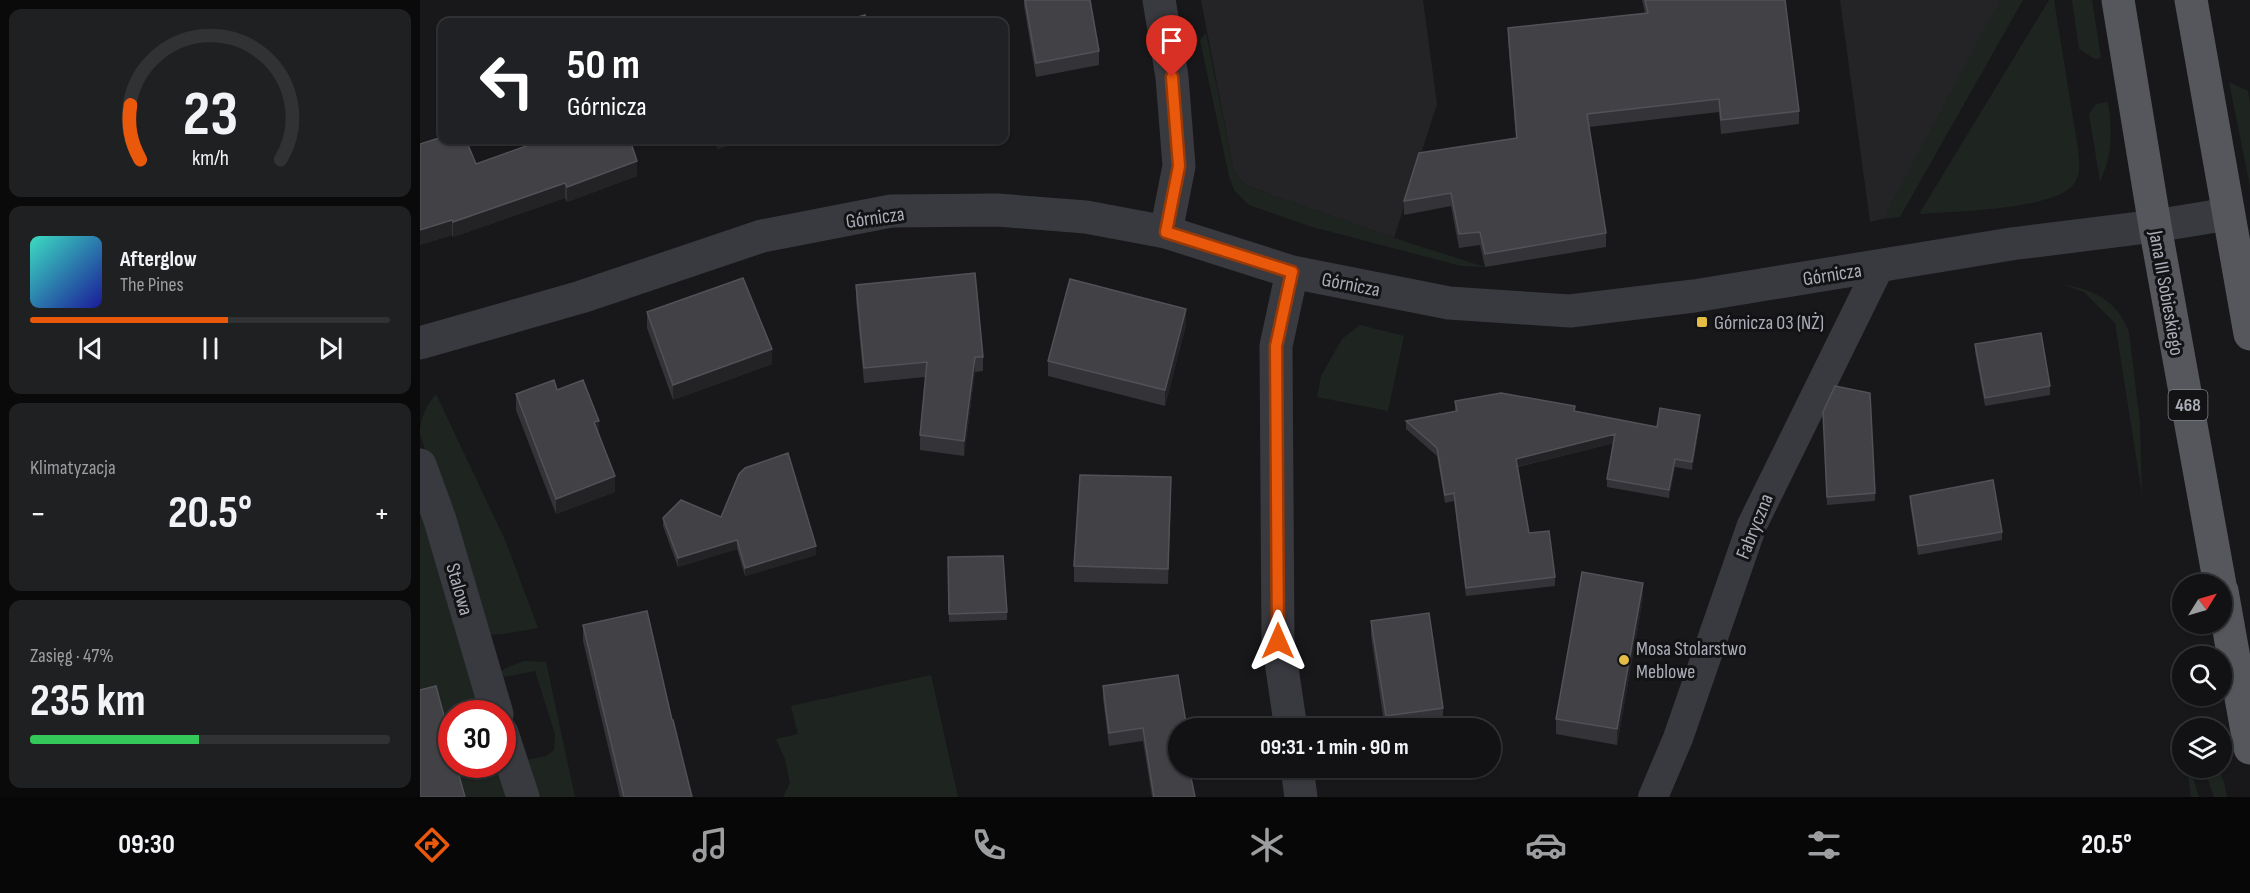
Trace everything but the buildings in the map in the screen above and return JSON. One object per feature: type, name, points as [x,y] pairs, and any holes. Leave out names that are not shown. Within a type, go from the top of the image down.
[{"type":"main road","name":"Jana III Sobieskiego","points":[[2118,0],[2155,226],[2218,574]]},
{"type":"main road","points":[[2191,0],[2250,334]]},
{"type":"main road","points":[[2230,634],[2250,748]]},
{"type":"street","points":[[1159,0],[1172,77],[1179,166],[1166,232]]},
{"type":"street","name":"Górnicza","points":[[420,343],[581,297],[762,236],[891,211],[1008,210],[1086,217],[1166,232],[1292,272],[1449,303],[1570,311],[1694,296],[2011,244],[2155,226],[2228,214]]},
{"type":"street","points":[[1289,718],[1278,641],[1276,346],[1292,272]]},
{"type":"street","name":"Stalowa","points":[[420,465],[440,520],[493,700]]},
{"type":"street","points":[[516,776],[523,797]]},
{"type":"street","points":[[1298,778],[1301,797]]},
{"type":"lane","name":"Fabryczna","points":[[1653,797],[1678,738],[1752,525],[1880,267]]},
{"type":"shaded area","points":[[1201,0],[1423,0],[1437,104],[1394,238],[1247,186],[1234,173]]},
{"type":"shaded area","points":[[1840,0],[2008,0],[1894,216],[1870,222]]},
{"type":"shaded area","points":[[2000,0],[2023,0],[1900,217],[1883,219]]},
{"type":"shaded area","points":[[2049,0],[2054,0],[2078,149],[2079,168],[2076,181],[2062,193],[2045,200],[2001,208],[1919,214]]},
{"type":"shaded area","points":[[2072,0],[2092,0],[2101,58],[2095,59],[2079,49]]},
{"type":"shaded area","points":[[1206,33],[1234,173],[1247,186],[1394,238],[1485,267],[1461,266],[1309,226],[1249,205],[1234,190],[1229,176],[1200,40]]},
{"type":"shaded area","points":[[2229,82],[2248,91],[2250,186]]},
{"type":"shaded area","points":[[2108,102],[2109,152],[2100,181],[2089,114],[2096,104]]},
{"type":"shaded area","points":[[2062,284],[2094,293],[2103,298],[2118,312],[2129,332],[2140,423],[2142,494],[2115,323],[2084,292]]},
{"type":"shaded area","points":[[1360,325],[1404,336],[1388,411],[1317,397],[1321,376],[1342,339]]},
{"type":"shaded area","points":[[436,394],[506,542],[538,628],[484,635],[420,434],[424,412]]},
{"type":"shaded area","points":[[420,496],[482,700],[438,700],[438,753],[420,714]]},
{"type":"shaded area","points":[[524,661],[546,662],[575,797],[533,797],[522,761],[546,756],[554,750],[555,734],[535,671],[504,677],[501,672]]},
{"type":"shaded area","points":[[931,675],[958,797],[783,797],[790,783],[785,759],[776,739],[798,734],[791,706]]},
{"type":"shaded area","points":[[449,778],[505,778],[511,797],[458,797]]},
{"type":"shaded area","points":[[2188,778],[2193,778],[2199,797],[2191,797]]},
{"type":"shaded area","points":[[2207,778],[2222,778],[2227,797],[2214,797]]},
{"type":"place","name":"Górnicza 03 (NŻ)","points":[[1702,322]]},
{"type":"place","name":"Mosa Stolarstwo Meblowe","points":[[1624,660]]},
{"type":"route","points":[[1172,77],[1179,166],[1166,232],[1292,272],[1276,346],[1278,641]]}]
